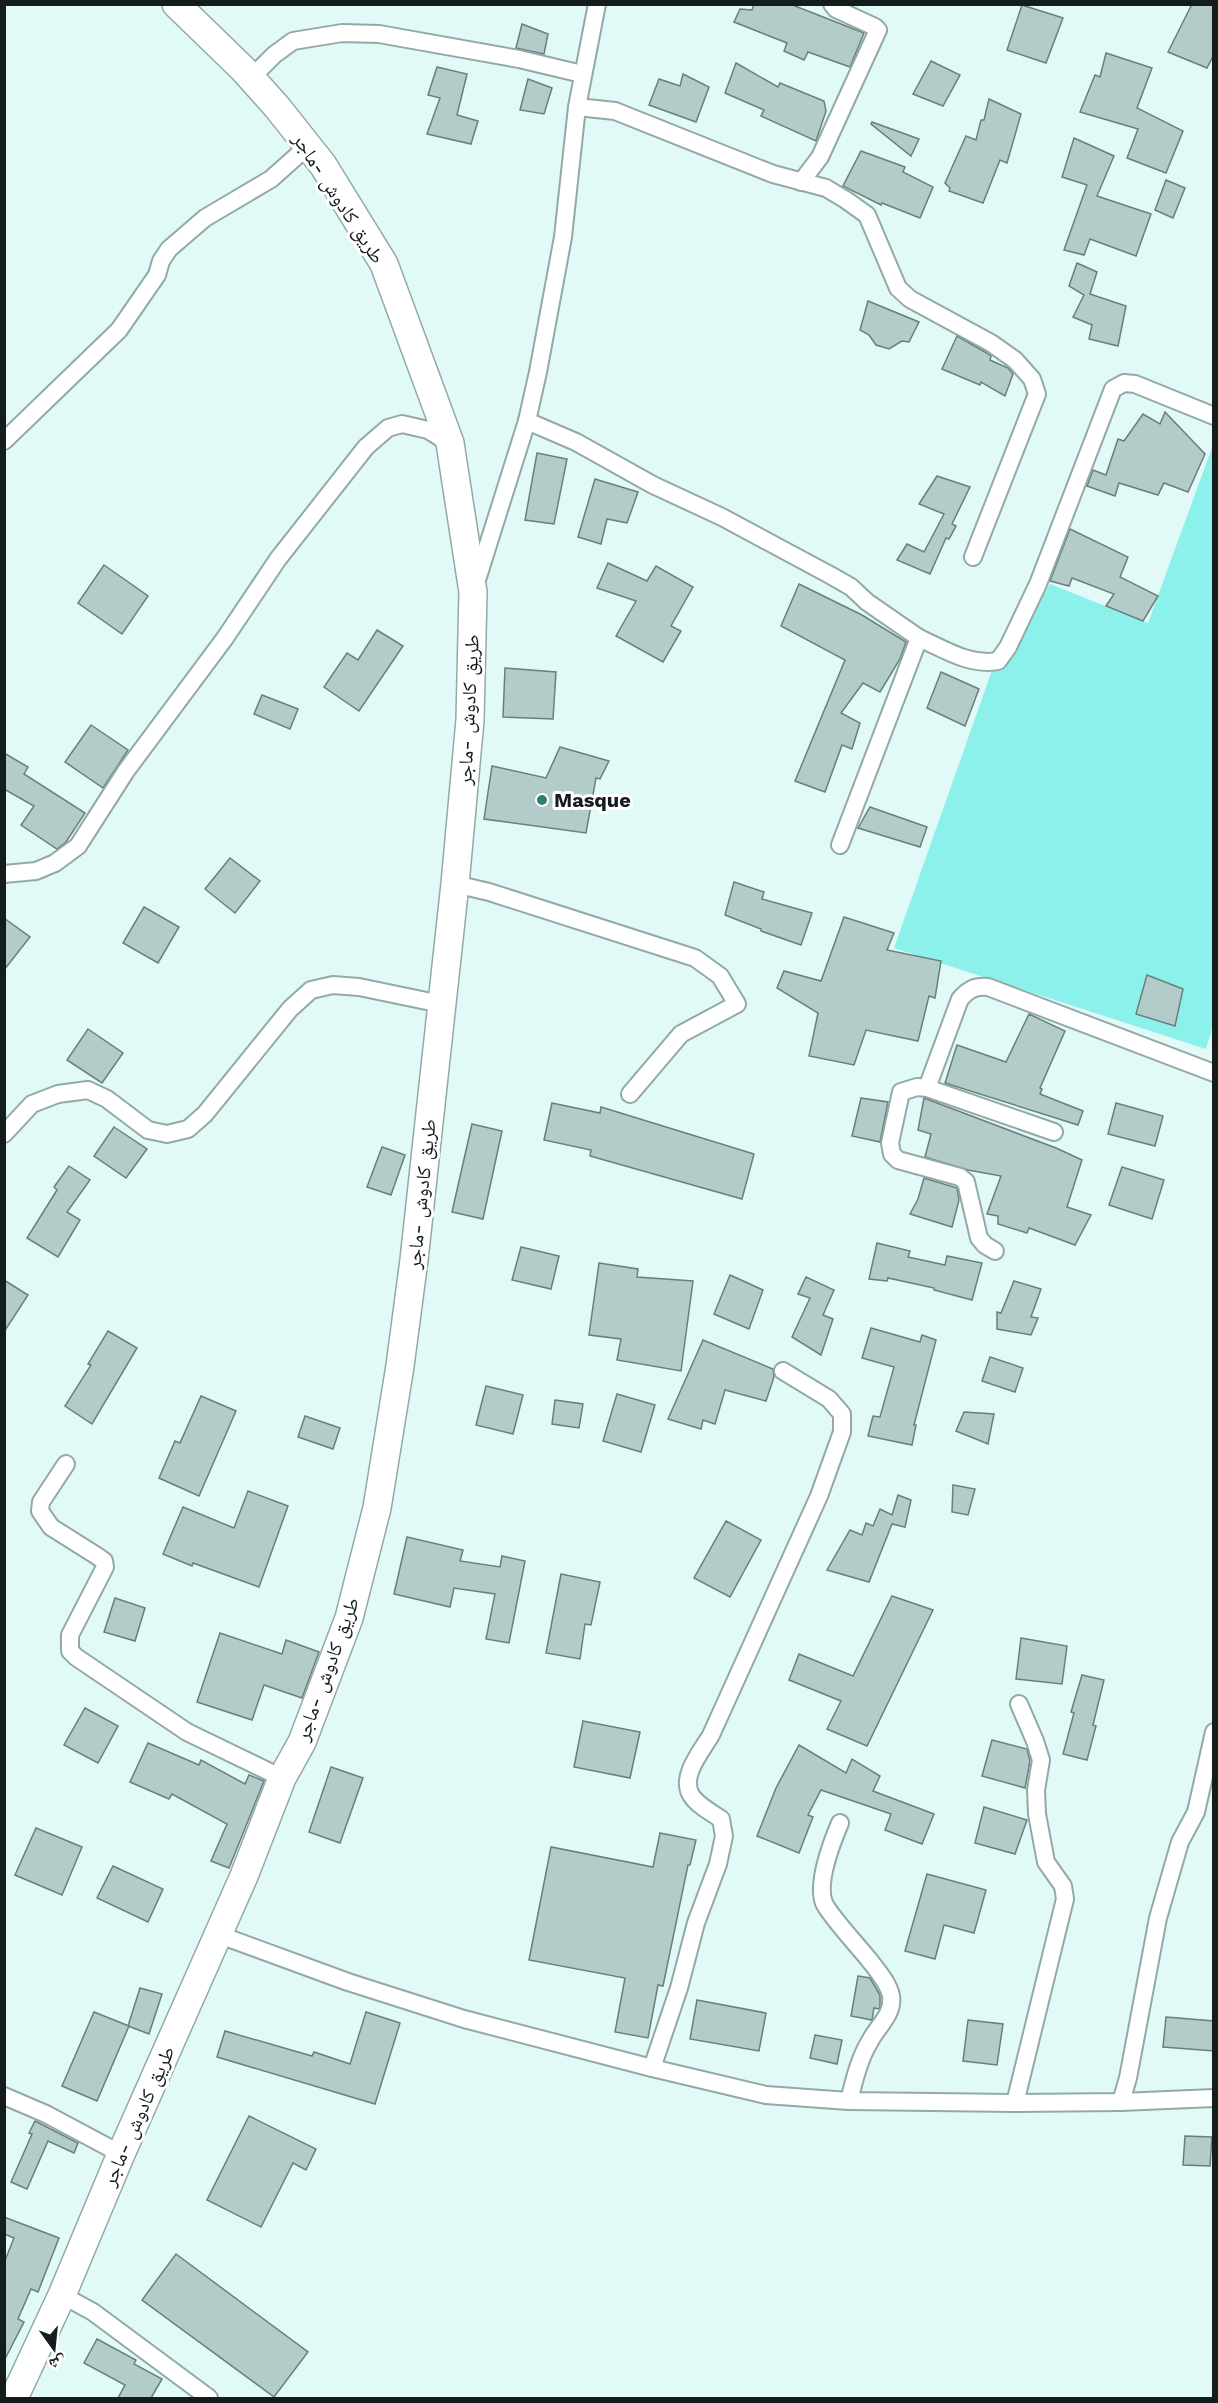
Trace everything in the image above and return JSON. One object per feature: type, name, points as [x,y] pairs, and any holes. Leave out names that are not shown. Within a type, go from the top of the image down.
[{"type":"highway","name":"طريق كادوش -ماجر","points":[[14,2398],[62,2295],[121,2154],[244,1876],[282,1778],[302,1742],[349,1618],[377,1508],[413,1272],[456,884],[470,720],[473,592],[450,443],[384,264],[308,146],[252,78],[176,4]]},
{"type":"street","points":[[473,592],[527,421],[563,237],[577,107],[597,4]]},
{"type":"street","points":[[801,182],[820,157],[878,30],[836,9],[832,4]]},
{"type":"street","points":[[252,78],[274,55],[293,41],[342,33],[391,36],[519,59],[582,74]]},
{"type":"street","points":[[577,107],[615,111],[773,174],[826,188],[867,214],[898,288],[910,299],[991,343],[1015,360],[1032,379],[1037,394],[973,557]]},
{"type":"street","points":[[4,441],[119,330],[157,275],[161,261],[169,249],[205,218],[271,179],[308,146]]},
{"type":"street","points":[[527,421],[576,442],[653,485],[830,574],[919,638],[971,661],[985,663],[998,661],[1008,647],[1038,584],[1113,388],[1124,383],[1135,384],[1214,416]]},
{"type":"street","points":[[4,874],[36,871],[55,863],[78,846],[126,771],[225,638],[279,559],[366,447],[388,428],[402,423],[428,430],[450,443]]},
{"type":"street","points":[[840,845],[919,638]]},
{"type":"street","points":[[456,884],[489,892],[695,958],[720,976],[737,1004],[681,1035],[630,1094]]},
{"type":"street","points":[[4,1134],[32,1104],[58,1094],[88,1090],[107,1099],[148,1130],[167,1134],[188,1129],[206,1114],[290,1009],[311,990],[333,985],[359,987],[441,1004]]},
{"type":"street","points":[[927,1088],[960,999],[968,990],[977,986],[988,987],[1214,1073]]},
{"type":"street","points":[[995,1251],[985,1245],[980,1238],[966,1182],[960,1177],[898,1160],[892,1154],[890,1143],[901,1092],[917,1087],[927,1088],[1054,1132]]},
{"type":"street","points":[[652,2068],[679,1988],[696,1923],[718,1864],[724,1836],[721,1819],[692,1796],[688,1784],[690,1770],[711,1735],[819,1496],[842,1432],[842,1414],[829,1399],[783,1371]]},
{"type":"street","points":[[66,1464],[41,1502],[40,1511],[51,1527],[104,1561],[105,1567],[70,1635],[70,1651],[75,1657],[187,1731],[282,1778]]},
{"type":"street","points":[[1015,2103],[1065,1899],[1064,1886],[1046,1862],[1037,1814],[1036,1790],[1041,1760],[1019,1704]]},
{"type":"street","points":[[1121,2102],[1128,2078],[1158,1918],[1180,1842],[1196,1812],[1214,1732]]},
{"type":"street","points":[[840,1823],[829,1850],[822,1888],[824,1903],[877,1969],[891,1995],[891,2004],[885,2018],[870,2039],[856,2071],[849,2101]]},
{"type":"street","points":[[217,1934],[348,1982],[464,2019],[766,2095],[849,2101],[1015,2103],[1214,2098]]},
{"type":"street","points":[[4,2096],[46,2114],[121,2154]]},
{"type":"street","points":[[62,2295],[93,2313],[209,2398]]},
{"type":"shaded area","points":[[1213,445],[1214,1022],[1206,1049],[894,948],[991,673],[1050,584],[1148,623]]},
{"type":"building","points":[[754,4],[790,4],[864,33],[850,67],[808,52],[804,60],[784,51],[787,43],[734,22],[740,9],[752,10]]},
{"type":"building","points":[[1192,4],[1214,4],[1214,54],[1207,68],[1168,52]]},
{"type":"building","points":[[1022,5],[1063,18],[1046,63],[1007,50]]},
{"type":"building","points":[[522,24],[548,34],[544,54],[516,48]]},
{"type":"building","points":[[1106,53],[1152,68],[1137,108],[1183,131],[1166,173],[1127,158],[1138,129],[1080,112],[1095,75],[1100,77]]},
{"type":"building","points":[[931,61],[960,75],[943,106],[913,94]]},
{"type":"building","points":[[736,63],[778,87],[780,83],[824,101],[826,111],[816,141],[761,116],[764,110],[725,93]]},
{"type":"building","points":[[437,67],[467,74],[457,115],[478,121],[471,144],[427,134],[440,98],[428,95]]},
{"type":"building","points":[[683,74],[709,87],[696,122],[649,105],[659,79],[680,86]]},
{"type":"building","points":[[528,79],[552,88],[544,114],[520,110]]},
{"type":"building","points":[[989,99],[1021,114],[1007,163],[1000,160],[983,203],[949,191],[950,188],[945,183],[966,136],[976,140]]},
{"type":"building","points":[[872,122],[919,139],[911,156],[871,124]]},
{"type":"building","points":[[1074,138],[1114,156],[1097,196],[1151,214],[1136,256],[1090,239],[1084,255],[1064,250],[1087,185],[1062,177]]},
{"type":"building","points":[[861,151],[905,167],[903,172],[933,187],[920,218],[882,203],[881,205],[843,186]]},
{"type":"building","points":[[1166,180],[1185,188],[1173,218],[1155,210]]},
{"type":"building","points":[[1077,263],[1097,272],[1090,294],[1126,306],[1118,346],[1089,339],[1092,325],[1073,317],[1084,295],[1069,286]]},
{"type":"building","points":[[868,301],[919,322],[909,342],[902,341],[889,349],[876,345],[869,335],[860,330]]},
{"type":"building","points":[[957,336],[991,356],[990,360],[1008,368],[1013,374],[1005,396],[981,382],[980,385],[942,369]]},
{"type":"building","points":[[1165,412],[1205,454],[1188,492],[1164,483],[1158,495],[1119,483],[1115,496],[1087,486],[1093,470],[1106,475],[1118,439],[1124,441],[1143,414],[1160,424]]},
{"type":"building","points":[[537,453],[567,459],[554,524],[525,520]]},
{"type":"building","points":[[937,476],[970,487],[952,524],[956,526],[949,539],[946,538],[930,574],[897,560],[907,544],[924,552],[944,514],[919,504]]},
{"type":"building","points":[[595,479],[638,492],[627,523],[607,519],[601,544],[578,537]]},
{"type":"building","points":[[1070,529],[1128,557],[1120,577],[1158,596],[1143,621],[1106,606],[1114,594],[1072,578],[1069,586],[1050,581]]},
{"type":"building","points":[[608,563],[647,581],[656,566],[693,587],[671,626],[681,631],[663,662],[616,636],[636,601],[597,588]]},
{"type":"building","points":[[104,565],[148,596],[122,634],[78,603]]},
{"type":"building","points":[[799,584],[862,615],[906,642],[900,659],[880,692],[863,683],[841,713],[860,723],[852,749],[842,745],[825,792],[795,781],[845,660],[781,626]]},
{"type":"building","points":[[377,630],[403,646],[359,711],[324,687],[347,653],[358,660]]},
{"type":"building","points":[[505,668],[556,672],[553,719],[503,717]]},
{"type":"building","points":[[941,672],[979,689],[965,726],[927,708]]},
{"type":"building","points":[[262,695],[298,709],[290,729],[254,714]]},
{"type":"building","points":[[91,725],[128,750],[103,788],[65,762]]},
{"type":"building","points":[[560,747],[609,761],[600,779],[596,778],[586,833],[484,819],[492,766],[546,778]]},
{"type":"building","points":[[4,753],[28,767],[24,774],[85,813],[66,842],[57,849],[21,825],[34,806],[4,789]]},
{"type":"building","points":[[870,807],[927,827],[920,847],[858,828]]},
{"type":"building","points":[[230,858],[260,881],[235,913],[205,889]]},
{"type":"building","points":[[734,882],[764,892],[762,899],[812,913],[801,945],[725,915]]},
{"type":"building","points":[[144,907],[179,927],[158,963],[123,943]]},
{"type":"building","points":[[844,917],[894,933],[887,950],[941,961],[935,998],[929,996],[918,1041],[866,1030],[854,1065],[809,1056],[818,1013],[777,988],[784,971],[821,981]]},
{"type":"building","points":[[4,918],[30,937],[4,970]]},
{"type":"building","points":[[1147,975],[1183,989],[1175,1026],[1136,1014]]},
{"type":"building","points":[[1029,1014],[1065,1031],[1040,1088],[1042,1089],[1040,1094],[1083,1111],[1078,1125],[945,1083],[957,1045],[1006,1062]]},
{"type":"building","points":[[88,1029],[123,1053],[102,1083],[67,1060]]},
{"type":"building","points":[[861,1098],[888,1102],[880,1142],[852,1136]]},
{"type":"building","points":[[924,1098],[1082,1160],[1067,1207],[1091,1215],[1075,1245],[1029,1228],[1027,1233],[998,1224],[998,1216],[987,1214],[1001,1176],[968,1170],[925,1157],[931,1134],[918,1130]]},
{"type":"building","points":[[552,1103],[600,1113],[601,1107],[754,1154],[742,1199],[590,1156],[591,1150],[544,1140]]},
{"type":"building","points":[[1116,1103],[1163,1116],[1155,1146],[1108,1134]]},
{"type":"building","points":[[472,1124],[502,1131],[483,1219],[452,1212]]},
{"type":"building","points":[[114,1127],[147,1149],[126,1178],[94,1156]]},
{"type":"building","points":[[382,1147],[405,1155],[391,1195],[367,1187]]},
{"type":"building","points":[[69,1166],[90,1180],[67,1212],[80,1220],[58,1257],[27,1238],[57,1190],[54,1187]]},
{"type":"building","points":[[1122,1167],[1164,1180],[1152,1219],[1109,1205]]},
{"type":"building","points":[[924,1178],[957,1188],[959,1200],[952,1227],[910,1214],[918,1199]]},
{"type":"building","points":[[877,1243],[910,1251],[908,1257],[945,1265],[947,1256],[982,1263],[972,1300],[934,1290],[934,1288],[888,1278],[887,1281],[869,1279]]},
{"type":"building","points":[[521,1247],[559,1256],[551,1289],[512,1280]]},
{"type":"building","points":[[599,1263],[638,1269],[637,1277],[693,1281],[681,1371],[617,1360],[621,1339],[589,1335]]},
{"type":"building","points":[[730,1275],[763,1290],[749,1329],[714,1314]]},
{"type":"building","points":[[806,1277],[834,1290],[823,1315],[833,1319],[821,1355],[792,1337],[810,1298],[798,1294]]},
{"type":"building","points":[[4,1280],[28,1295],[4,1332]]},
{"type":"building","points":[[1014,1281],[1041,1289],[1031,1317],[1038,1318],[1031,1335],[997,1329],[997,1312],[1001,1313]]},
{"type":"building","points":[[871,1328],[920,1342],[922,1335],[936,1340],[914,1425],[916,1425],[912,1445],[868,1436],[873,1416],[880,1417],[894,1367],[862,1358]]},
{"type":"building","points":[[108,1331],[137,1348],[92,1424],[65,1406],[91,1365],[88,1364]]},
{"type":"building","points":[[703,1340],[773,1369],[774,1377],[766,1401],[725,1390],[715,1424],[703,1420],[701,1429],[668,1419]]},
{"type":"building","points":[[990,1357],[1023,1368],[1015,1392],[982,1381]]},
{"type":"building","points":[[486,1386],[523,1395],[513,1434],[476,1425]]},
{"type":"building","points":[[617,1394],[655,1405],[641,1452],[603,1441]]},
{"type":"building","points":[[201,1396],[236,1411],[199,1496],[159,1478],[175,1441],[180,1443]]},
{"type":"building","points":[[555,1400],[583,1404],[579,1428],[552,1424]]},
{"type":"building","points":[[964,1412],[994,1414],[988,1444],[956,1431]]},
{"type":"building","points":[[305,1416],[340,1428],[333,1449],[298,1437]]},
{"type":"building","points":[[953,1485],[975,1489],[968,1515],[952,1512]]},
{"type":"building","points":[[248,1491],[288,1506],[259,1587],[193,1563],[192,1566],[163,1554],[183,1507],[234,1528]]},
{"type":"building","points":[[898,1495],[911,1500],[905,1527],[892,1524],[869,1582],[827,1570],[850,1530],[862,1535],[866,1523],[873,1526],[880,1509],[892,1515]]},
{"type":"building","points":[[726,1521],[761,1540],[730,1597],[694,1578]]},
{"type":"building","points":[[407,1537],[463,1550],[460,1561],[500,1567],[502,1556],[525,1561],[509,1643],[486,1639],[495,1594],[454,1588],[450,1607],[394,1594]]},
{"type":"building","points":[[561,1574],[600,1582],[591,1625],[585,1624],[580,1659],[546,1653]]},
{"type":"building","points":[[892,1596],[933,1610],[867,1746],[827,1729],[841,1701],[789,1680],[799,1654],[853,1676]]},
{"type":"building","points":[[115,1598],[145,1608],[135,1641],[104,1632]]},
{"type":"building","points":[[220,1633],[282,1654],[286,1640],[319,1652],[302,1698],[264,1685],[252,1720],[197,1702]]},
{"type":"building","points":[[1021,1638],[1067,1646],[1062,1684],[1016,1679]]},
{"type":"building","points":[[1082,1675],[1104,1680],[1087,1760],[1063,1754],[1074,1713],[1071,1712]]},
{"type":"building","points":[[85,1708],[118,1726],[98,1763],[64,1745]]},
{"type":"building","points":[[583,1721],[640,1732],[630,1778],[574,1767]]},
{"type":"building","points":[[992,1740],[1027,1749],[1030,1761],[1025,1788],[982,1776]]},
{"type":"building","points":[[148,1743],[199,1765],[201,1760],[245,1784],[249,1775],[264,1781],[229,1868],[211,1861],[227,1824],[172,1794],[169,1799],[130,1782]]},
{"type":"building","points":[[799,1745],[846,1773],[852,1759],[880,1776],[873,1791],[934,1814],[922,1844],[885,1830],[891,1814],[821,1790],[808,1815],[813,1817],[799,1853],[757,1836],[776,1788]]},
{"type":"building","points":[[331,1767],[363,1778],[340,1843],[309,1832]]},
{"type":"building","points":[[984,1807],[1027,1820],[1015,1854],[975,1843]]},
{"type":"building","points":[[36,1828],[82,1847],[62,1895],[15,1875]]},
{"type":"building","points":[[660,1833],[696,1840],[690,1865],[688,1865],[663,1986],[658,1985],[648,2038],[615,2032],[625,1978],[529,1960],[551,1847],[653,1867]]},
{"type":"building","points":[[113,1866],[163,1889],[148,1922],[97,1898]]},
{"type":"building","points":[[927,1874],[986,1890],[974,1933],[944,1925],[935,1959],[905,1951]]},
{"type":"building","points":[[858,1976],[870,1978],[880,1995],[880,2006],[879,2009],[874,2008],[872,2020],[851,2016]]},
{"type":"building","points":[[140,1988],[162,1994],[149,2034],[128,2026]]},
{"type":"building","points":[[697,2000],[766,2013],[759,2051],[690,2039]]},
{"type":"building","points":[[94,2012],[129,2026],[97,2101],[62,2086]]},
{"type":"building","points":[[366,2012],[400,2023],[375,2104],[217,2057],[225,2031],[312,2056],[314,2052],[350,2064]]},
{"type":"building","points":[[1166,2017],[1214,2021],[1214,2051],[1163,2047]]},
{"type":"building","points":[[968,2020],[1003,2024],[997,2065],[963,2061]]},
{"type":"building","points":[[815,2035],[842,2040],[837,2064],[810,2058]]},
{"type":"building","points":[[249,2116],[316,2149],[306,2170],[293,2163],[261,2227],[207,2200]]},
{"type":"building","points":[[35,2121],[78,2143],[74,2153],[48,2141],[27,2189],[11,2182],[32,2134],[29,2133]]},
{"type":"building","points":[[1185,2136],[1212,2137],[1210,2166],[1183,2165]]},
{"type":"building","points":[[4,2217],[59,2238],[38,2292],[31,2289],[18,2319],[24,2322],[4,2361],[4,2263],[14,2238],[4,2234]]},
{"type":"building","points":[[176,2254],[308,2352],[274,2397],[142,2300]]},
{"type":"building","points":[[97,2339],[136,2360],[134,2364],[162,2379],[151,2398],[118,2398],[125,2385],[84,2363]]},
{"type":"place","name":"Masque","points":[[542,800]]}]
